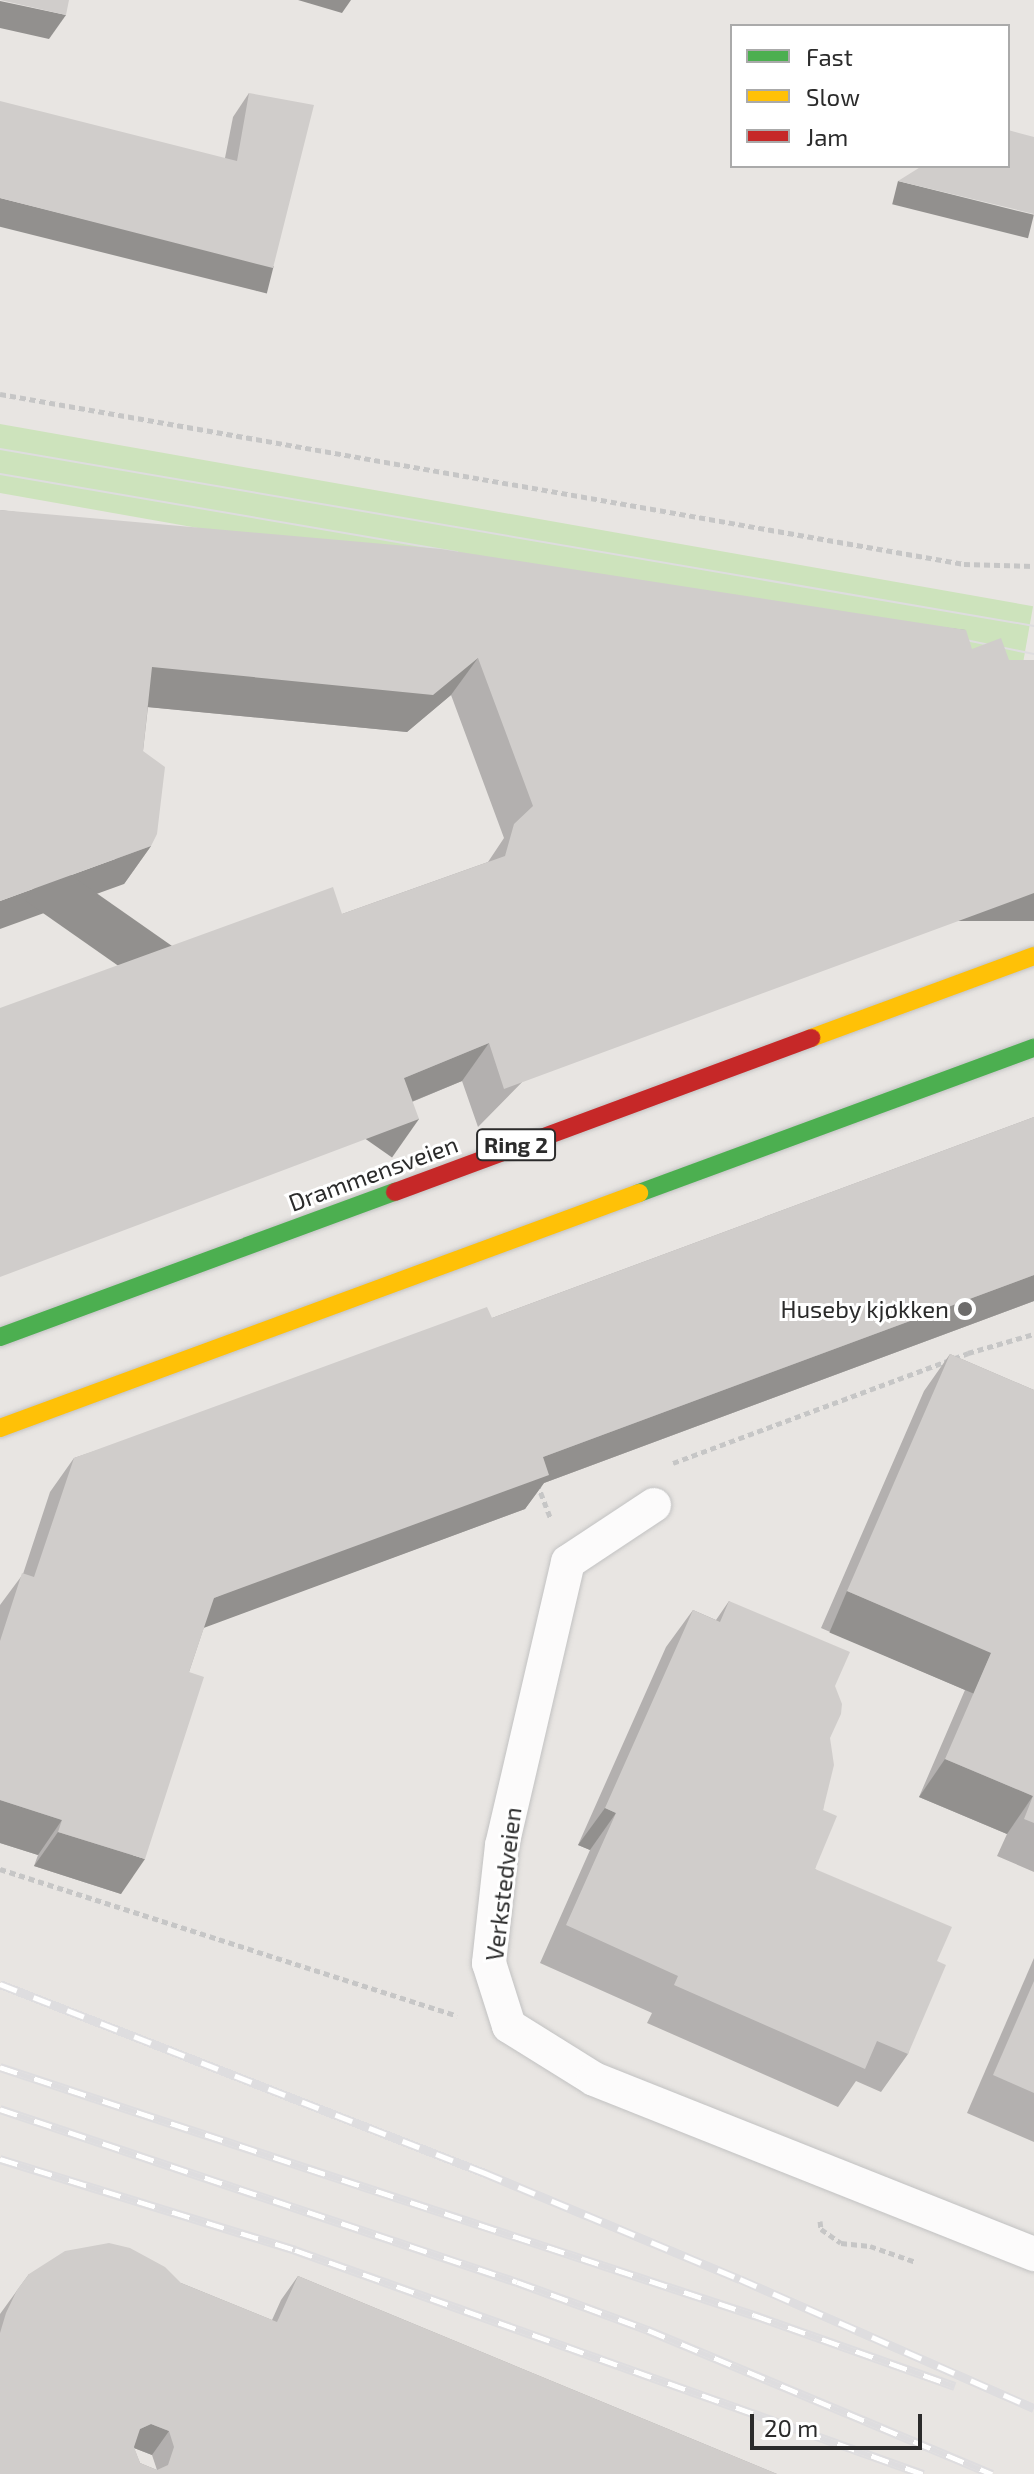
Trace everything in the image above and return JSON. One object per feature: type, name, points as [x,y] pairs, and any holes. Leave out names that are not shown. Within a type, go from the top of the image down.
[{"type":"main road","name":"Drammensveien","points":[[0,1337],[1034,956]]},
{"type":"main road","points":[[0,1428],[1034,1048]]},
{"type":"lane","points":[[568,1562],[654,1505]]},
{"type":"lane","name":"Verkstedveien","points":[[509,2026],[489,1963],[502,1845],[568,1562]]},
{"type":"lane","points":[[509,2026],[594,2079],[1034,2254]]},
{"type":"path","points":[[0,394],[964,564],[1034,566]]},
{"type":"path","points":[[654,1505],[667,1465],[968,1353],[1034,1334]]},
{"type":"path","points":[[535,1477],[568,1562]]},
{"type":"path","points":[[0,1869],[446,2014],[509,2026]]},
{"type":"green space","points":[[0,424],[1033,606],[1021,673],[0,493]]},
{"type":"building","points":[[0,0],[69,0],[66,15]]},
{"type":"building","points":[[249,93],[314,105],[273,268],[0,198],[0,101],[237,161]]},
{"type":"building","points":[[1010,131],[1034,137],[1034,214],[898,181],[919,168],[1010,168]]},
{"type":"building","points":[[0,510],[441,549],[966,630],[972,649],[1001,638],[1009,660],[1034,660],[1034,893],[504,1089],[489,1043],[404,1078],[419,1119],[0,1277],[0,1008],[333,887],[342,914],[505,856],[514,824],[533,806],[478,658],[433,695],[152,667],[143,751],[165,767],[157,834],[151,846],[0,901]]},
{"type":"building","points":[[1034,1117],[1034,1275],[543,1457],[549,1475],[214,1598],[189,1672],[204,1677],[145,1859],[58,1832],[62,1820],[0,1800],[0,1641],[22,1573],[34,1577],[74,1458],[487,1307],[492,1318]]},
{"type":"building","points":[[950,1354],[1034,1390],[1034,1823],[1024,1819],[1033,1796],[945,1759],[991,1653],[847,1591]]},
{"type":"building","points":[[729,1601],[850,1652],[835,1686],[842,1704],[830,1738],[834,1765],[823,1810],[837,1816],[815,1869],[952,1927],[937,1961],[946,1965],[908,2054],[877,2041],[865,2069],[674,1985],[678,1976],[566,1925],[616,1813],[605,1808],[693,1610],[720,1622]]},
{"type":"building","points":[[1034,1981],[1034,2093],[993,2075]]},
{"type":"building","points":[[109,2243],[130,2248],[165,2267],[181,2283],[277,2322],[298,2276],[777,2474],[0,2474],[0,2333],[17,2290],[29,2274],[65,2251]],"holes":[[[151,2424],[169,2431],[174,2447],[168,2465],[157,2470],[140,2463],[134,2447],[140,2429]]]},
{"type":"tram line","points":[[0,449],[1034,626]]},
{"type":"tram line","points":[[0,474],[457,552]]},
{"type":"tram line","points":[[946,636],[1034,654]]},
{"type":"railway","points":[[0,1984],[485,2173],[740,2279],[1034,2408]]},
{"type":"railway","points":[[0,2067],[754,2315],[955,2386]]},
{"type":"railway","points":[[0,2109],[517,2282],[648,2330],[992,2474]]},
{"type":"railway","points":[[0,2159],[295,2250],[923,2474]]},
{"type":"traffic: fast","points":[[639,1193],[1034,1048]]},
{"type":"traffic: fast","points":[[0,1337],[395,1192]]},
{"type":"traffic: slow","points":[[811,1038],[1034,956]]},
{"type":"traffic: slow","points":[[0,1428],[639,1193]]},
{"type":"traffic: jam","points":[[395,1192],[811,1038]]},
{"type":"place","name":"Huseby kjøkken","points":[[965,1309]]}]
